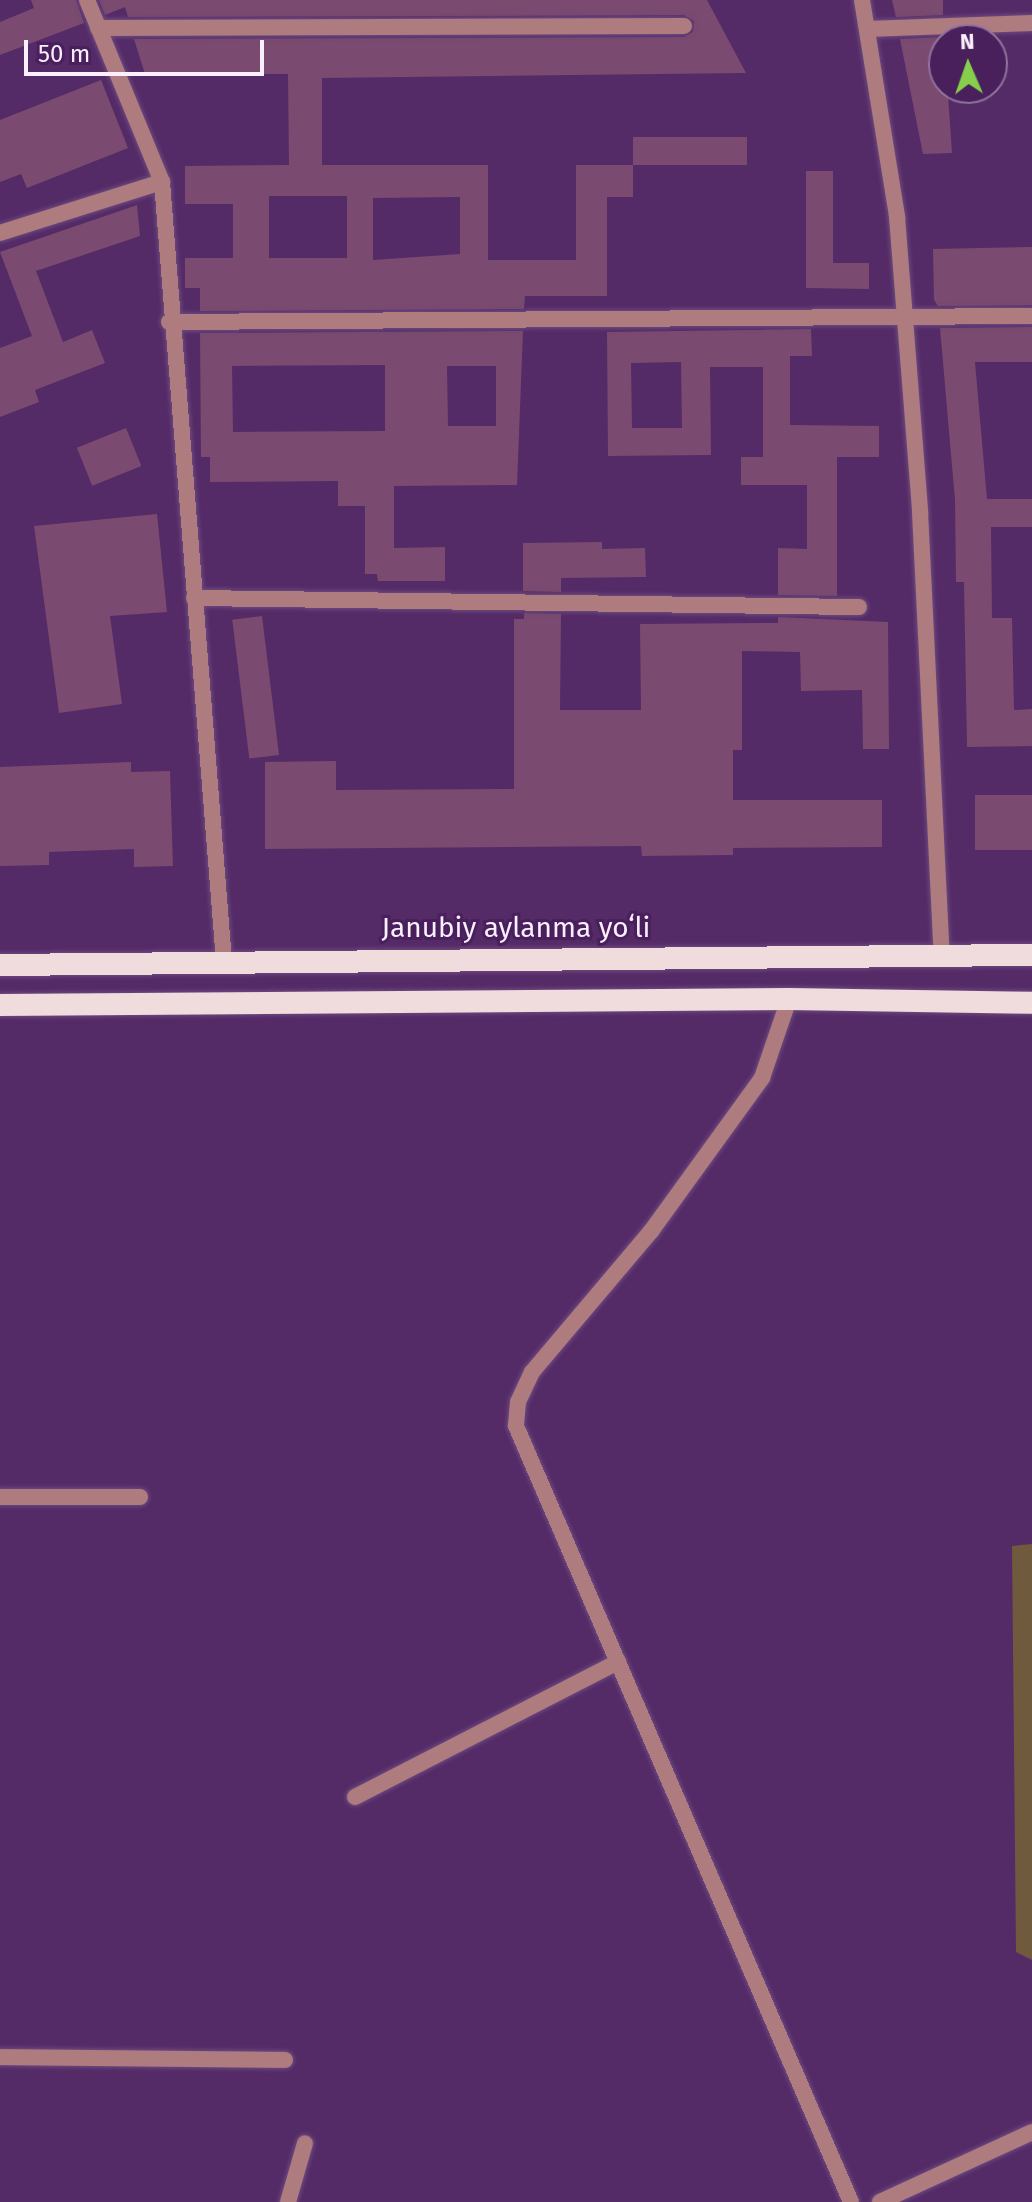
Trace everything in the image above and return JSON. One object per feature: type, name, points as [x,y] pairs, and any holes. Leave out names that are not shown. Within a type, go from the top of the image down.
[{"type":"highway","name":"Janubiy aylanma yoʻli","points":[[0,965],[1032,955]]},
{"type":"highway","points":[[0,1005],[789,999],[1032,1003]]},
{"type":"street","points":[[87,0],[162,182],[169,322],[224,961]]},
{"type":"street","points":[[862,0],[897,217],[942,955]]},
{"type":"street","points":[[867,29],[1032,23]]},
{"type":"street","points":[[98,28],[684,26]]},
{"type":"street","points":[[0,233],[162,182]]},
{"type":"street","points":[[169,322],[1032,316]]},
{"type":"street","points":[[194,598],[859,607]]},
{"type":"street","points":[[789,999],[762,1078],[652,1230],[532,1372],[518,1402],[516,1426],[851,2202]]},
{"type":"street","points":[[0,1497],[140,1497]]},
{"type":"street","points":[[355,1797],[618,1662]]},
{"type":"street","points":[[0,2057],[285,2060]]},
{"type":"street","points":[[880,2202],[1032,2132]]},
{"type":"street","points":[[288,2202],[305,2143]]},
{"type":"shaded area","points":[[1032,1544],[1032,1960],[1016,1952],[1012,1546]]},
{"type":"building","points":[[31,0],[76,0],[84,23],[0,55],[0,22],[34,8]]},
{"type":"building","points":[[99,0],[707,0],[746,73],[322,78],[322,165],[488,165],[488,260],[576,260],[576,165],[633,165],[633,197],[607,197],[607,296],[525,296],[524,309],[200,311],[200,288],[185,288],[185,258],[233,258],[233,204],[185,204],[185,166],[289,165],[288,74],[145,74],[134,39],[684,37],[693,32],[694,21],[684,15],[128,17],[125,7],[105,15]],"holes":[[[269,196],[347,196],[347,258],[269,258]],[[460,197],[460,254],[373,260],[373,198]]]},
{"type":"building","points":[[892,0],[943,0],[943,15],[896,17]]},
{"type":"building","points":[[928,38],[928,104],[949,104],[952,153],[923,154],[900,39]]},
{"type":"building","points":[[101,80],[128,148],[27,188],[21,174],[0,182],[0,120]]},
{"type":"building","points":[[633,137],[747,137],[747,165],[633,165]]},
{"type":"building","points":[[806,171],[833,171],[833,263],[869,263],[869,289],[806,288]]},
{"type":"building","points":[[137,205],[140,236],[36,271],[63,342],[92,330],[105,363],[35,390],[39,402],[0,417],[0,348],[32,336],[0,252]]},
{"type":"building","points":[[1032,247],[1032,305],[938,306],[934,300],[933,249]]},
{"type":"building","points":[[1032,327],[1032,362],[975,362],[987,499],[1032,499],[1032,527],[991,527],[992,618],[1012,618],[1014,710],[1032,709],[1032,746],[967,747],[964,582],[956,582],[955,500],[940,328]]},
{"type":"building","points":[[811,329],[812,356],[790,356],[790,425],[879,426],[879,457],[837,457],[837,596],[778,595],[778,548],[807,549],[807,485],[741,485],[741,457],[763,457],[763,367],[710,367],[711,455],[608,456],[607,332]],"holes":[[[681,362],[682,428],[632,428],[631,363]]]},
{"type":"building","points":[[523,331],[517,485],[394,486],[394,548],[445,547],[445,581],[378,581],[377,574],[365,574],[365,506],[338,506],[338,481],[210,482],[210,457],[201,457],[200,333]],"holes":[[[385,365],[385,431],[233,432],[232,366]],[[447,366],[496,366],[496,426],[448,426]]]},
{"type":"building","points":[[126,428],[141,466],[92,486],[77,448]]},
{"type":"building","points":[[157,514],[167,612],[110,616],[122,704],[59,713],[34,526]]},
{"type":"building","points":[[602,542],[602,549],[645,548],[646,577],[561,578],[561,592],[523,591],[523,543]]},
{"type":"building","points":[[524,613],[561,614],[560,710],[641,710],[640,624],[778,623],[778,617],[888,622],[889,749],[863,749],[862,690],[801,691],[800,652],[742,651],[742,750],[733,750],[733,800],[882,800],[882,847],[733,848],[733,855],[642,856],[641,846],[265,849],[265,762],[336,761],[336,790],[514,789],[514,619],[524,619]]},
{"type":"building","points":[[262,616],[279,755],[249,759],[232,620]]},
{"type":"building","points":[[131,762],[131,772],[170,771],[173,866],[134,867],[134,849],[49,852],[49,865],[0,866],[0,767]]},
{"type":"building","points":[[975,795],[1032,795],[1032,850],[975,850]]}]
